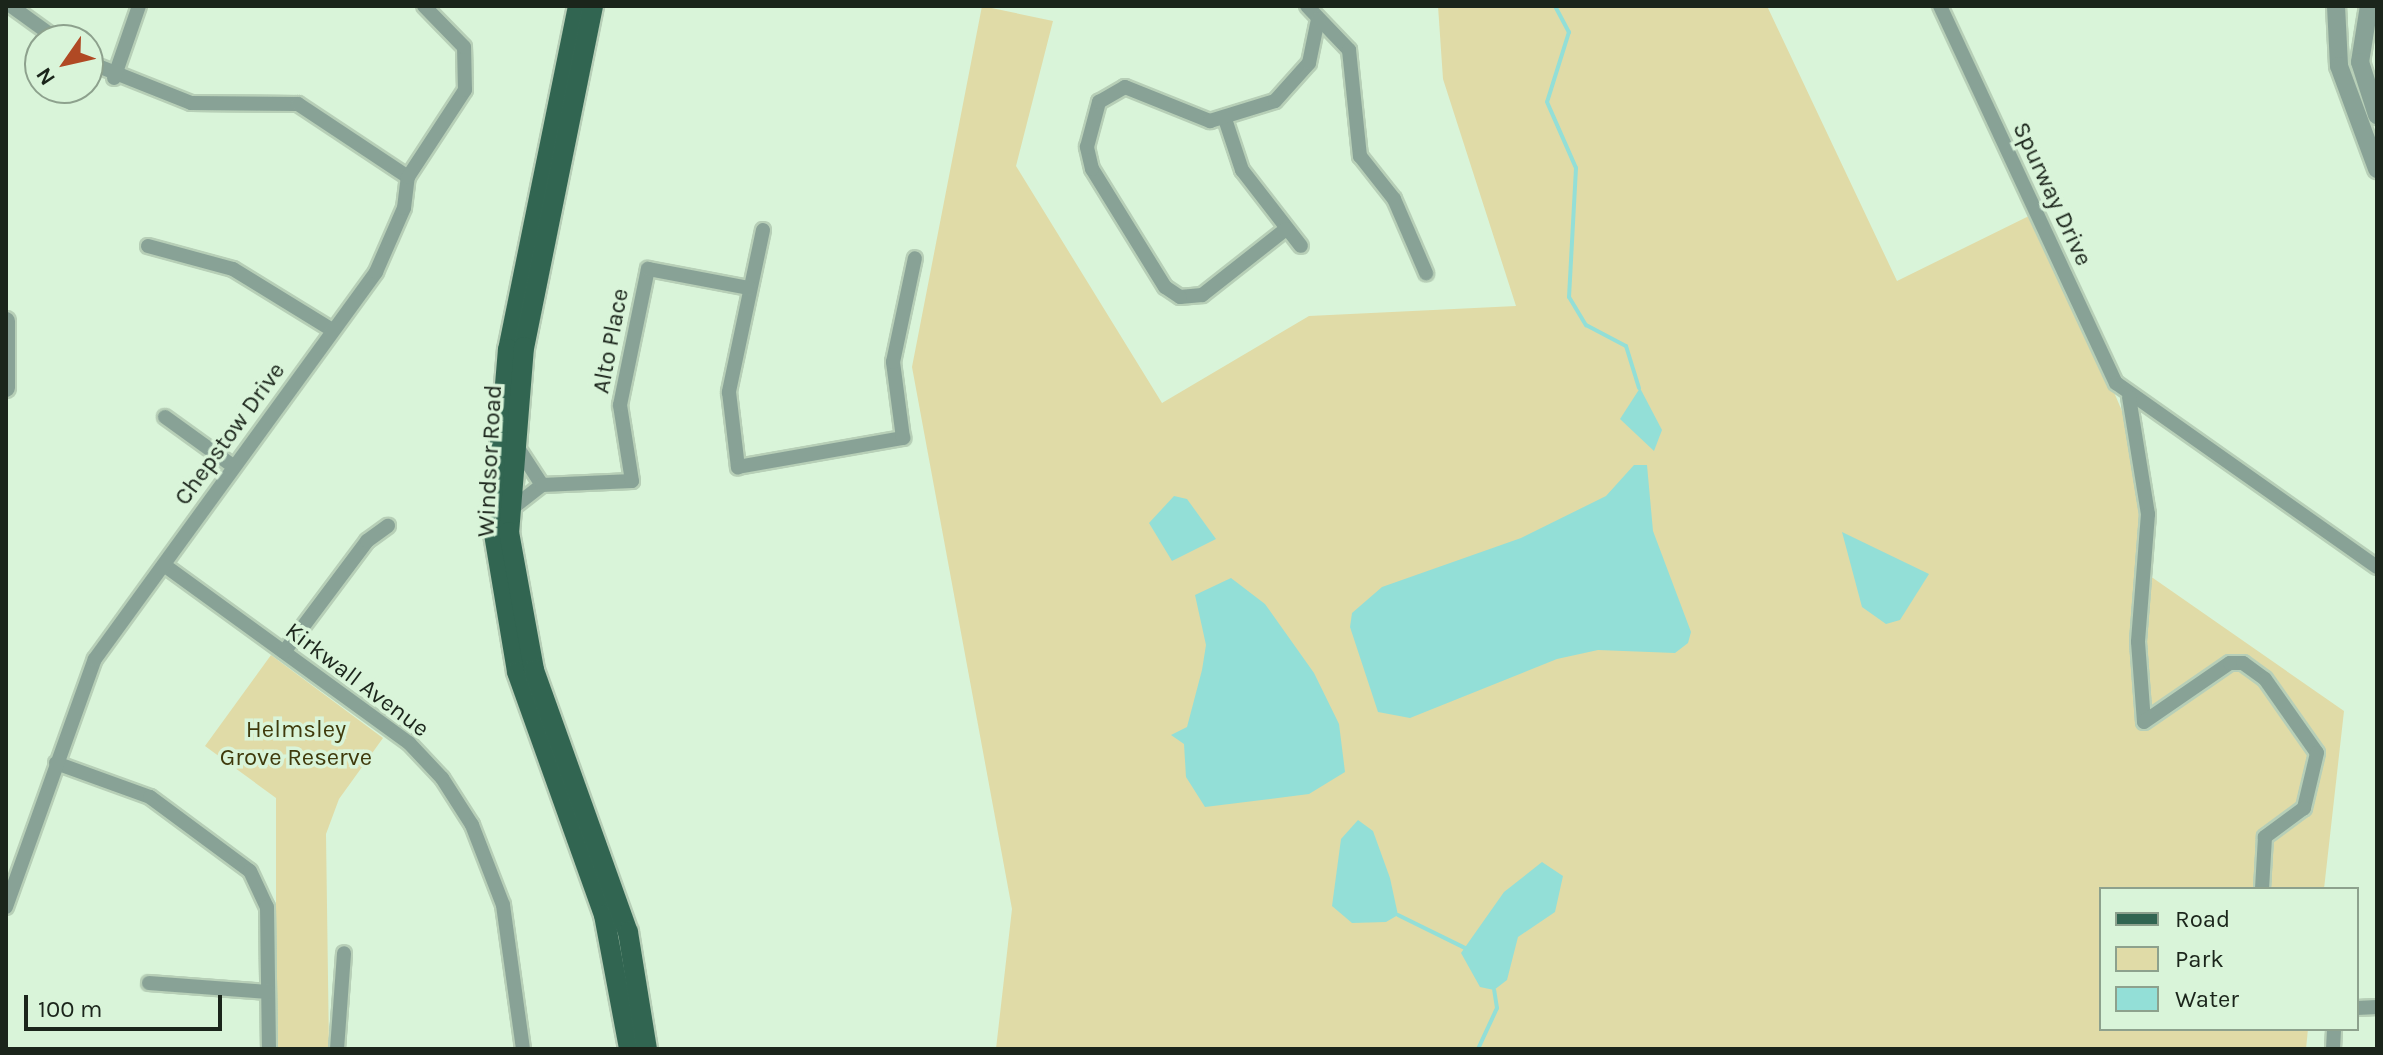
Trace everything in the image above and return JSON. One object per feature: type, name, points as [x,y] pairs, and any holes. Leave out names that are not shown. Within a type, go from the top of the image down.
[{"type":"main road","name":"Windsor Road","points":[[578,6],[508,349],[493,528],[508,635],[604,915],[629,1049]]},
{"type":"main road","name":"Windsor Road","points":[[593,6],[532,297],[514,428],[510,510],[534,670],[628,932],[647,1049]]},
{"type":"street","points":[[11,6],[36,24]]},
{"type":"street","points":[[114,78],[139,6]]},
{"type":"street","name":"Chepstow Drive","points":[[6,907],[10,881],[95,659],[332,330],[393,237],[408,177],[455,112],[469,71],[450,25],[424,6]]},
{"type":"street","points":[[1307,6],[1354,60],[1360,156],[1394,199],[1426,273]]},
{"type":"street","name":"Spurway Drive","points":[[1940,6],[2116,383],[2129,397],[2377,567]]},
{"type":"street","points":[[2336,6],[2339,66],[2377,169]]},
{"type":"street","points":[[2369,6],[2360,62],[2377,115]]},
{"type":"street","points":[[1286,229],[1202,295],[1180,297],[1165,287],[1087,158],[1095,111],[1115,90],[1135,90],[1226,122],[1289,92],[1309,63],[1318,19]]},
{"type":"street","points":[[104,72],[114,78],[191,103],[298,104],[408,177]]},
{"type":"street","points":[[1226,122],[1242,170],[1301,246]]},
{"type":"street","points":[[763,230],[729,392],[738,467],[903,438],[893,362],[915,258]]},
{"type":"street","points":[[148,246],[233,269],[332,330]]},
{"type":"street","name":"Alto Place","points":[[542,485],[632,481],[620,405],[648,269],[749,288]]},
{"type":"street","points":[[6,321],[6,388]]},
{"type":"street","name":"Spurway Drive","points":[[2129,397],[2148,514],[2140,703],[2144,722],[2230,663],[2243,663],[2265,679],[2317,753],[2304,808],[2265,837],[2262,887]]},
{"type":"street","points":[[165,417],[233,466]]},
{"type":"street","points":[[510,510],[542,485],[525,468],[514,428]]},
{"type":"street","points":[[284,652],[367,541],[388,526]]},
{"type":"street","name":"Kirkwall Avenue","points":[[164,565],[409,743],[472,825],[503,905],[523,1049]]},
{"type":"street","points":[[56,763],[150,797],[250,871],[267,907],[269,1049]]},
{"type":"street","points":[[337,1049],[344,953]]},
{"type":"street","points":[[149,983],[268,992]]},
{"type":"green space","points":[[982,6],[1053,21],[1016,166],[1162,403],[1309,316],[1516,306],[1443,79],[1438,6],[1767,6],[1897,281],[2037,212],[2125,418],[2143,481],[2140,569],[2344,711],[2324,887],[2099,887],[2099,1031],[2308,1031],[2306,1049],[996,1049],[1012,909],[912,367]]},
{"type":"green space","name":"Helmsley Grove Reserve","points":[[271,655],[383,738],[339,799],[326,834],[329,1049],[276,1049],[276,798],[205,746]]},
{"type":"water","points":[[1640,388],[1662,430],[1654,451],[1620,419]]},
{"type":"water","points":[[1634,465],[1647,465],[1653,531],[1691,632],[1688,643],[1675,653],[1598,650],[1557,659],[1410,718],[1378,712],[1350,627],[1352,613],[1382,587],[1521,538],[1606,496]]},
{"type":"water","points":[[1174,496],[1187,499],[1216,539],[1172,561],[1149,523]]},
{"type":"water","points":[[1842,532],[1929,574],[1900,620],[1886,624],[1862,607]]},
{"type":"water","points":[[1231,578],[1265,604],[1314,673],[1339,724],[1345,772],[1309,794],[1205,807],[1186,777],[1184,744],[1171,735],[1187,727],[1202,670],[1206,645],[1195,595]]},
{"type":"water","points":[[1358,820],[1373,831],[1390,878],[1398,915],[1386,922],[1352,923],[1332,906],[1341,839]]},
{"type":"water","points":[[1542,862],[1563,876],[1555,912],[1518,937],[1507,980],[1494,990],[1480,987],[1461,953],[1504,892]]},
{"type":"waterway","points":[[1555,6],[1569,32],[1547,102],[1576,168],[1569,297],[1586,325],[1626,346],[1639,388]]},
{"type":"waterway","points":[[1398,915],[1465,948]]},
{"type":"waterway","points":[[1478,1049],[1497,1008],[1494,990]]}]
